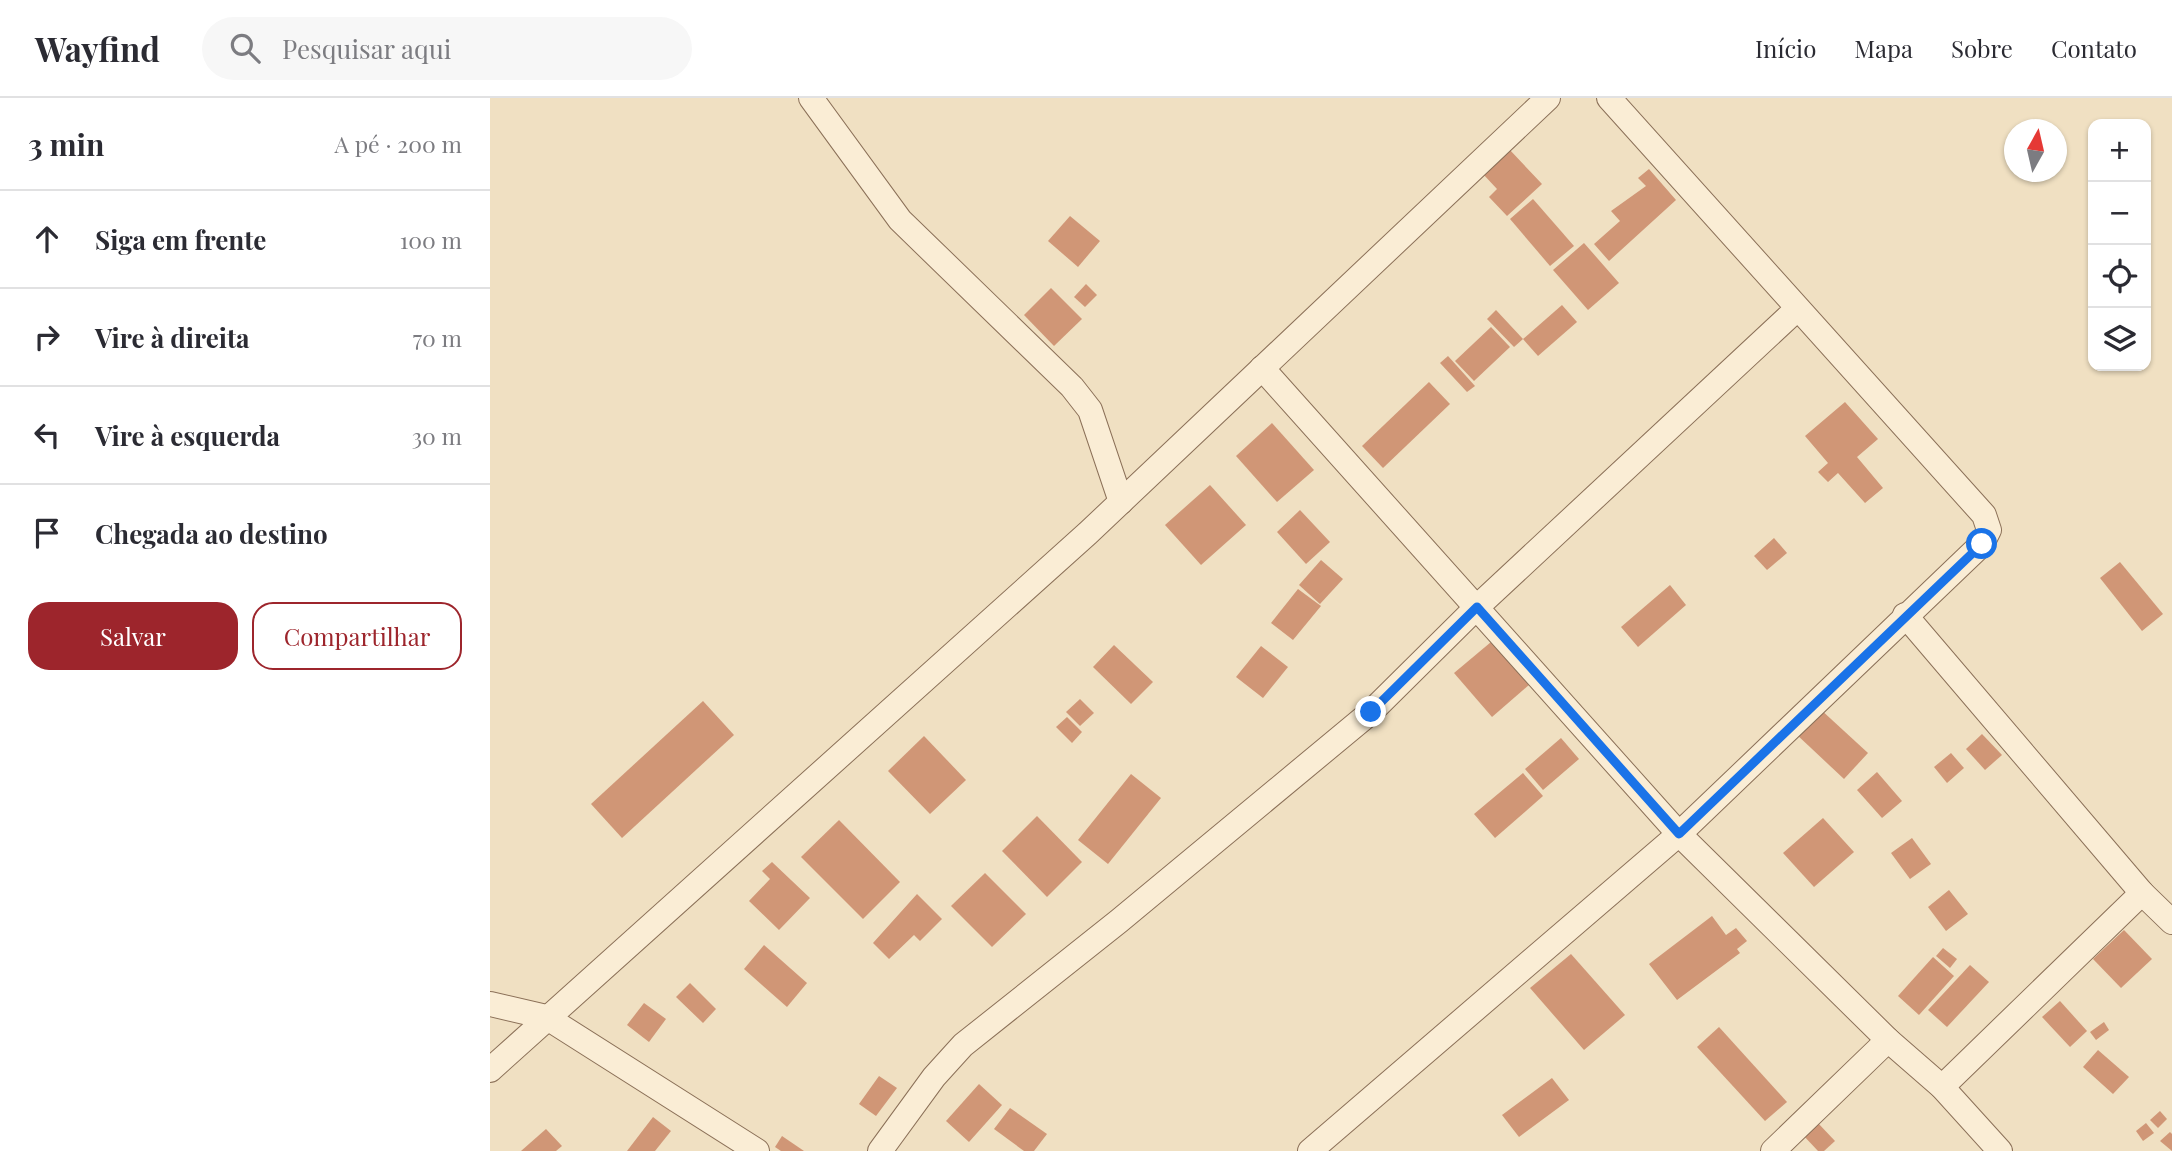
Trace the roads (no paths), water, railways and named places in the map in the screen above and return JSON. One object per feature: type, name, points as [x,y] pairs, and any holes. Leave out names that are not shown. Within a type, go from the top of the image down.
[{"type":"street","points":[[811,98],[900,220],[1072,387],[1090,410],[1121,502]]},
{"type":"street","points":[[490,1070],[1121,502],[1548,98]]},
{"type":"street","points":[[1310,1151],[1679,834],[1982,544],[1989,530],[1984,515],[1609,98]]},
{"type":"street","points":[[880,1151],[934,1076],[963,1045],[1119,921],[1371,712],[1477,607],[1797,309]]},
{"type":"street","points":[[1262,369],[1679,834],[1888,1040],[1942,1087],[2000,1151]]},
{"type":"street","points":[[1905,615],[2142,893],[2172,922]]},
{"type":"street","points":[[1942,1087],[2142,893]]},
{"type":"street","points":[[490,1004],[546,1017],[757,1151]]},
{"type":"street","points":[[1773,1151],[1888,1040]]}]
